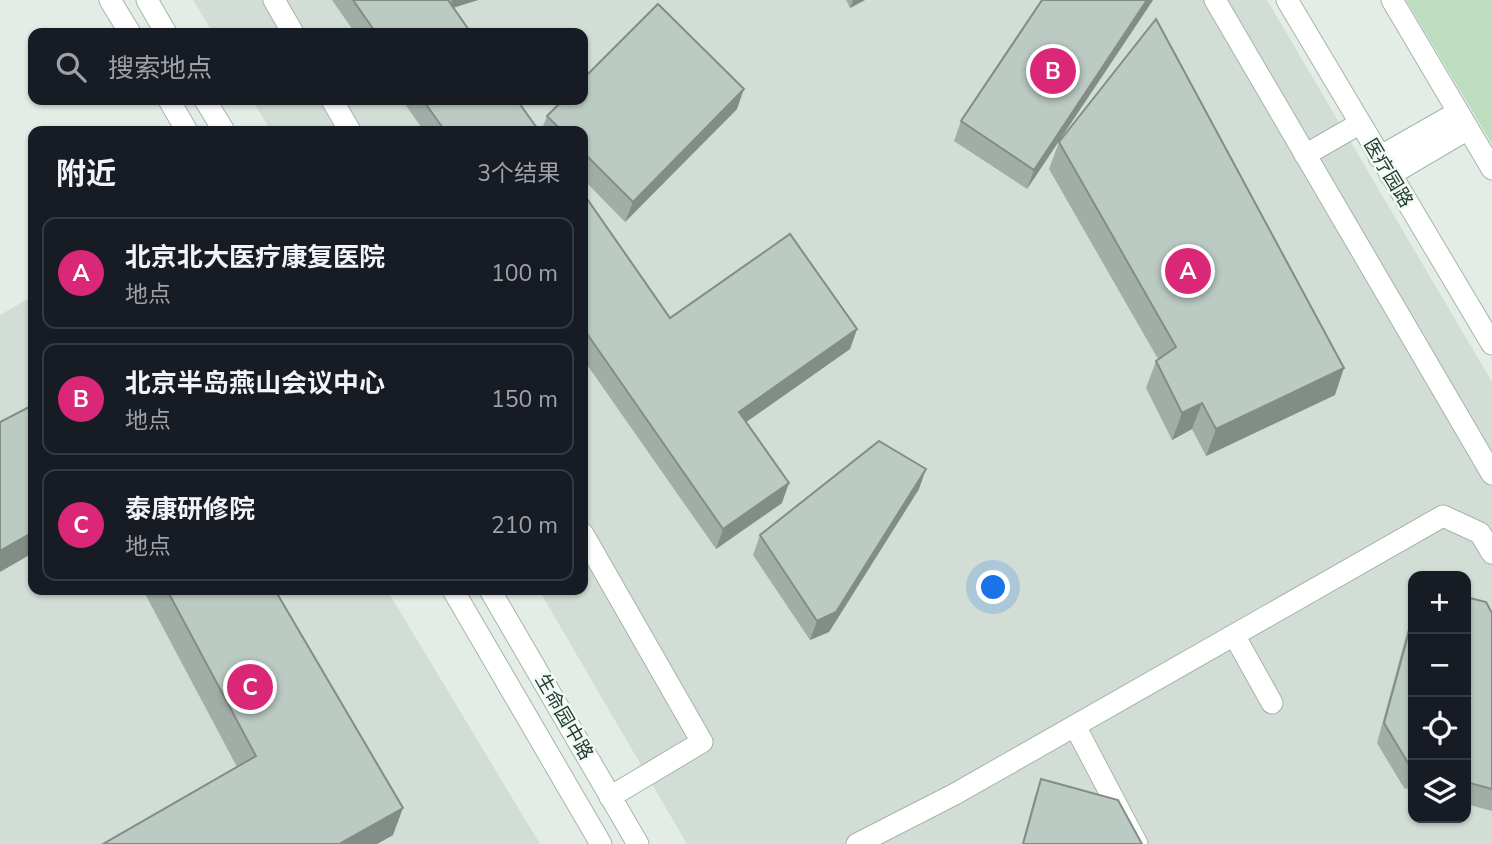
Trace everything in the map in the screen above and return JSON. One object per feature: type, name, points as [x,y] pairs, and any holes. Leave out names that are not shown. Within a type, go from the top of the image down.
[{"type":"street","points":[[110,0],[127,28]]},
{"type":"street","points":[[147,0],[163,28]]},
{"type":"street","points":[[274,0],[290,28]]},
{"type":"street","points":[[1215,0],[1492,474]]},
{"type":"street","name":"医疗园路","points":[[1287,0],[1492,344]]},
{"type":"street","points":[[1392,0],[1492,169]]},
{"type":"street","points":[[172,105],[184,126]]},
{"type":"street","points":[[208,105],[221,126]]},
{"type":"street","points":[[335,105],[347,126]]},
{"type":"street","points":[[1384,166],[1463,120]]},
{"type":"street","points":[[1305,155],[1359,124]]},
{"type":"street","points":[[857,844],[880,838],[1443,516],[1480,533],[1492,552]]},
{"type":"street","points":[[588,543],[702,742],[611,797]]},
{"type":"street","name":"生命园中路","points":[[456,595],[601,844]]},
{"type":"street","name":"生命园中路","points":[[493,595],[638,844]]},
{"type":"street","points":[[1234,635],[1272,704]]},
{"type":"street","points":[[1075,726],[1137,844]]},
{"type":"shaded area","points":[[193,0],[1267,0],[1492,382],[1492,844],[687,844],[542,595],[588,595],[588,126],[268,126],[255,105],[588,105],[588,28],[210,28]]},
{"type":"shaded area","points":[[28,299],[28,595],[390,595],[540,844],[0,844],[0,315]]},
{"type":"green space","points":[[1406,0],[1492,0],[1492,144]]},
{"type":"building","points":[[353,0],[448,0],[468,28],[373,28]]},
{"type":"building","points":[[1042,0],[1147,0],[1034,170],[961,121]]},
{"type":"building","points":[[658,4],[744,89],[633,202],[588,157],[588,126],[557,126],[547,116],[558,105],[588,105],[588,74]]},
{"type":"building","points":[[1156,19],[1344,368],[1216,429],[1202,403],[1182,413],[1156,361],[1176,347],[1059,142]]},
{"type":"building","points":[[427,105],[521,105],[535,126],[441,126]]},
{"type":"building","points":[[588,200],[670,318],[790,234],[857,329],[739,412],[789,483],[723,529],[588,335]]},
{"type":"building","points":[[28,408],[28,535],[0,551],[0,422]]},
{"type":"building","points":[[879,441],[926,469],[836,612],[817,621],[760,535]]},
{"type":"building","points":[[170,595],[278,595],[403,808],[339,844],[103,844],[256,756]]},
{"type":"building","points":[[1471,598],[1486,602],[1492,613],[1492,789],[1471,783]]},
{"type":"building","points":[[1408,635],[1408,763],[1384,723]]},
{"type":"building","points":[[1041,779],[1118,800],[1142,844],[1023,844]]},
{"type":"place","name":"北京半岛燕山会议中心","points":[[1053,71]]},
{"type":"place","name":"北京北大医疗康复医院","points":[[1188,271]]},
{"type":"place","name":"泰康研修院","points":[[250,687]]}]
